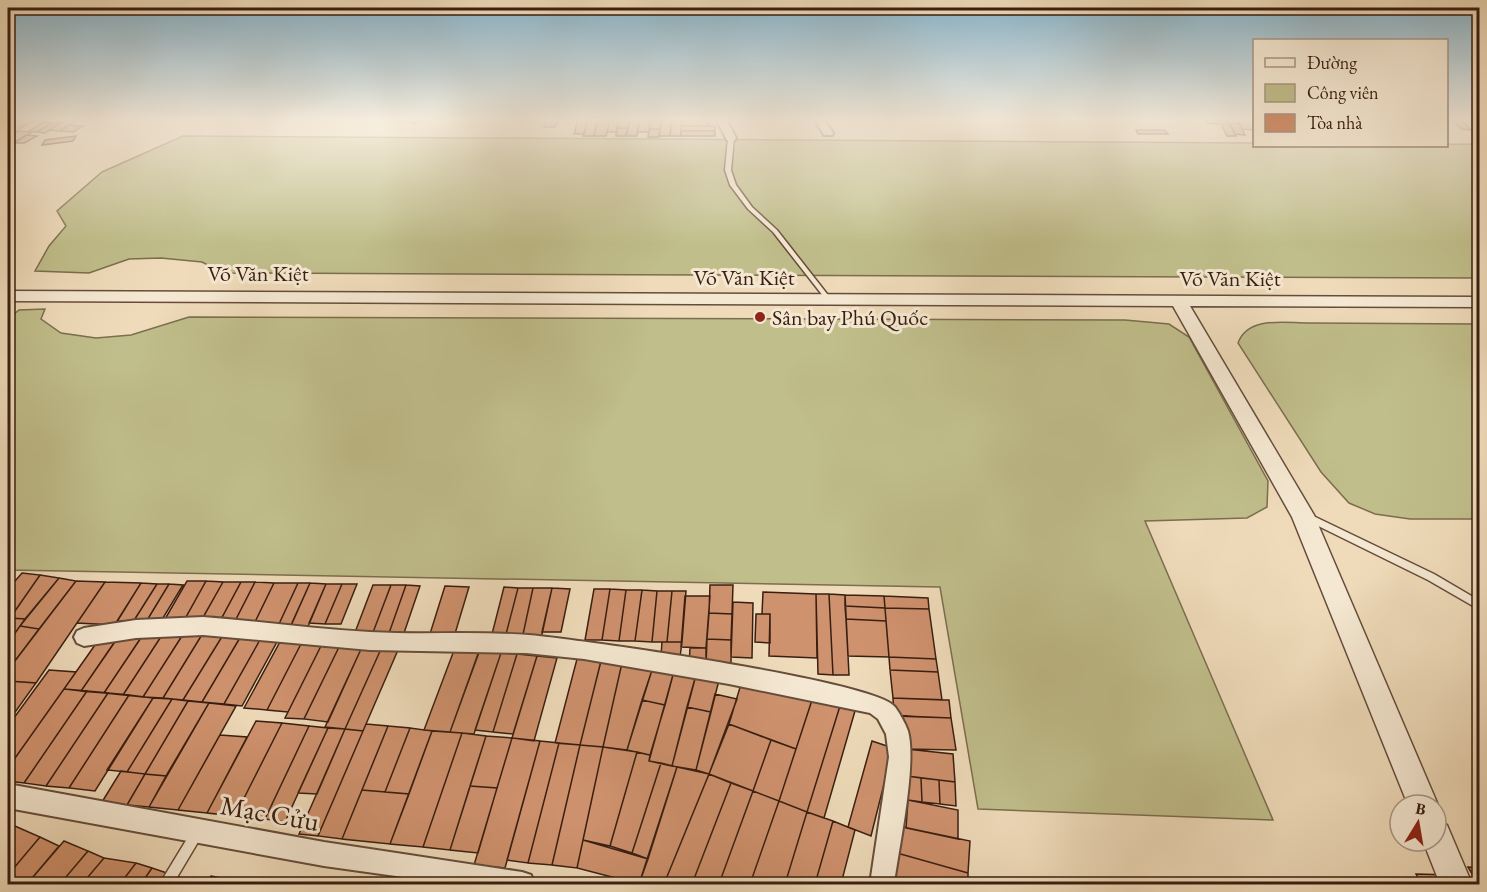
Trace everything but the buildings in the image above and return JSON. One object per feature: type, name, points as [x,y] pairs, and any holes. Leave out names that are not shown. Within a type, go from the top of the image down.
[{"type":"street","name":"Võ Văn Kiệt","points":[[8,296],[1479,302]]},
{"type":"street","points":[[1178,300],[1303,515],[1418,793]]},
{"type":"street","points":[[84,637],[136,629],[203,626],[249,628],[370,641],[526,644],[606,653],[854,698],[876,705],[886,712],[897,732],[900,757],[882,885]]},
{"type":"street","name":"Mạc Cửu","points":[[8,796],[324,854],[428,868],[522,885]]},
{"type":"street","points":[[1443,853],[1456,885]]},
{"type":"lane","points":[[729,161],[728,170],[733,185],[750,208],[775,231],[829,300]]},
{"type":"lane","points":[[1303,515],[1431,577],[1479,606]]},
{"type":"lane","points":[[166,885],[198,831]]},
{"type":"green space","points":[[128,161],[1479,161],[1479,278],[223,273],[202,262],[161,258],[129,259],[89,273],[35,271],[49,246],[66,226],[57,211],[102,172]]},
{"type":"green space","points":[[45,309],[41,319],[61,333],[96,338],[131,335],[189,317],[1125,320],[1169,324],[1189,337],[1268,481],[1267,507],[1247,518],[1145,521],[1273,820],[978,809],[940,587],[8,570],[8,319],[19,310]]},
{"type":"green space","points":[[1278,322],[1479,324],[1479,519],[1410,519],[1375,514],[1349,503],[1321,472],[1238,343],[1243,334],[1258,325]]},
{"type":"place","name":"Sân bay Phú Quốc","points":[[760,317]]}]
